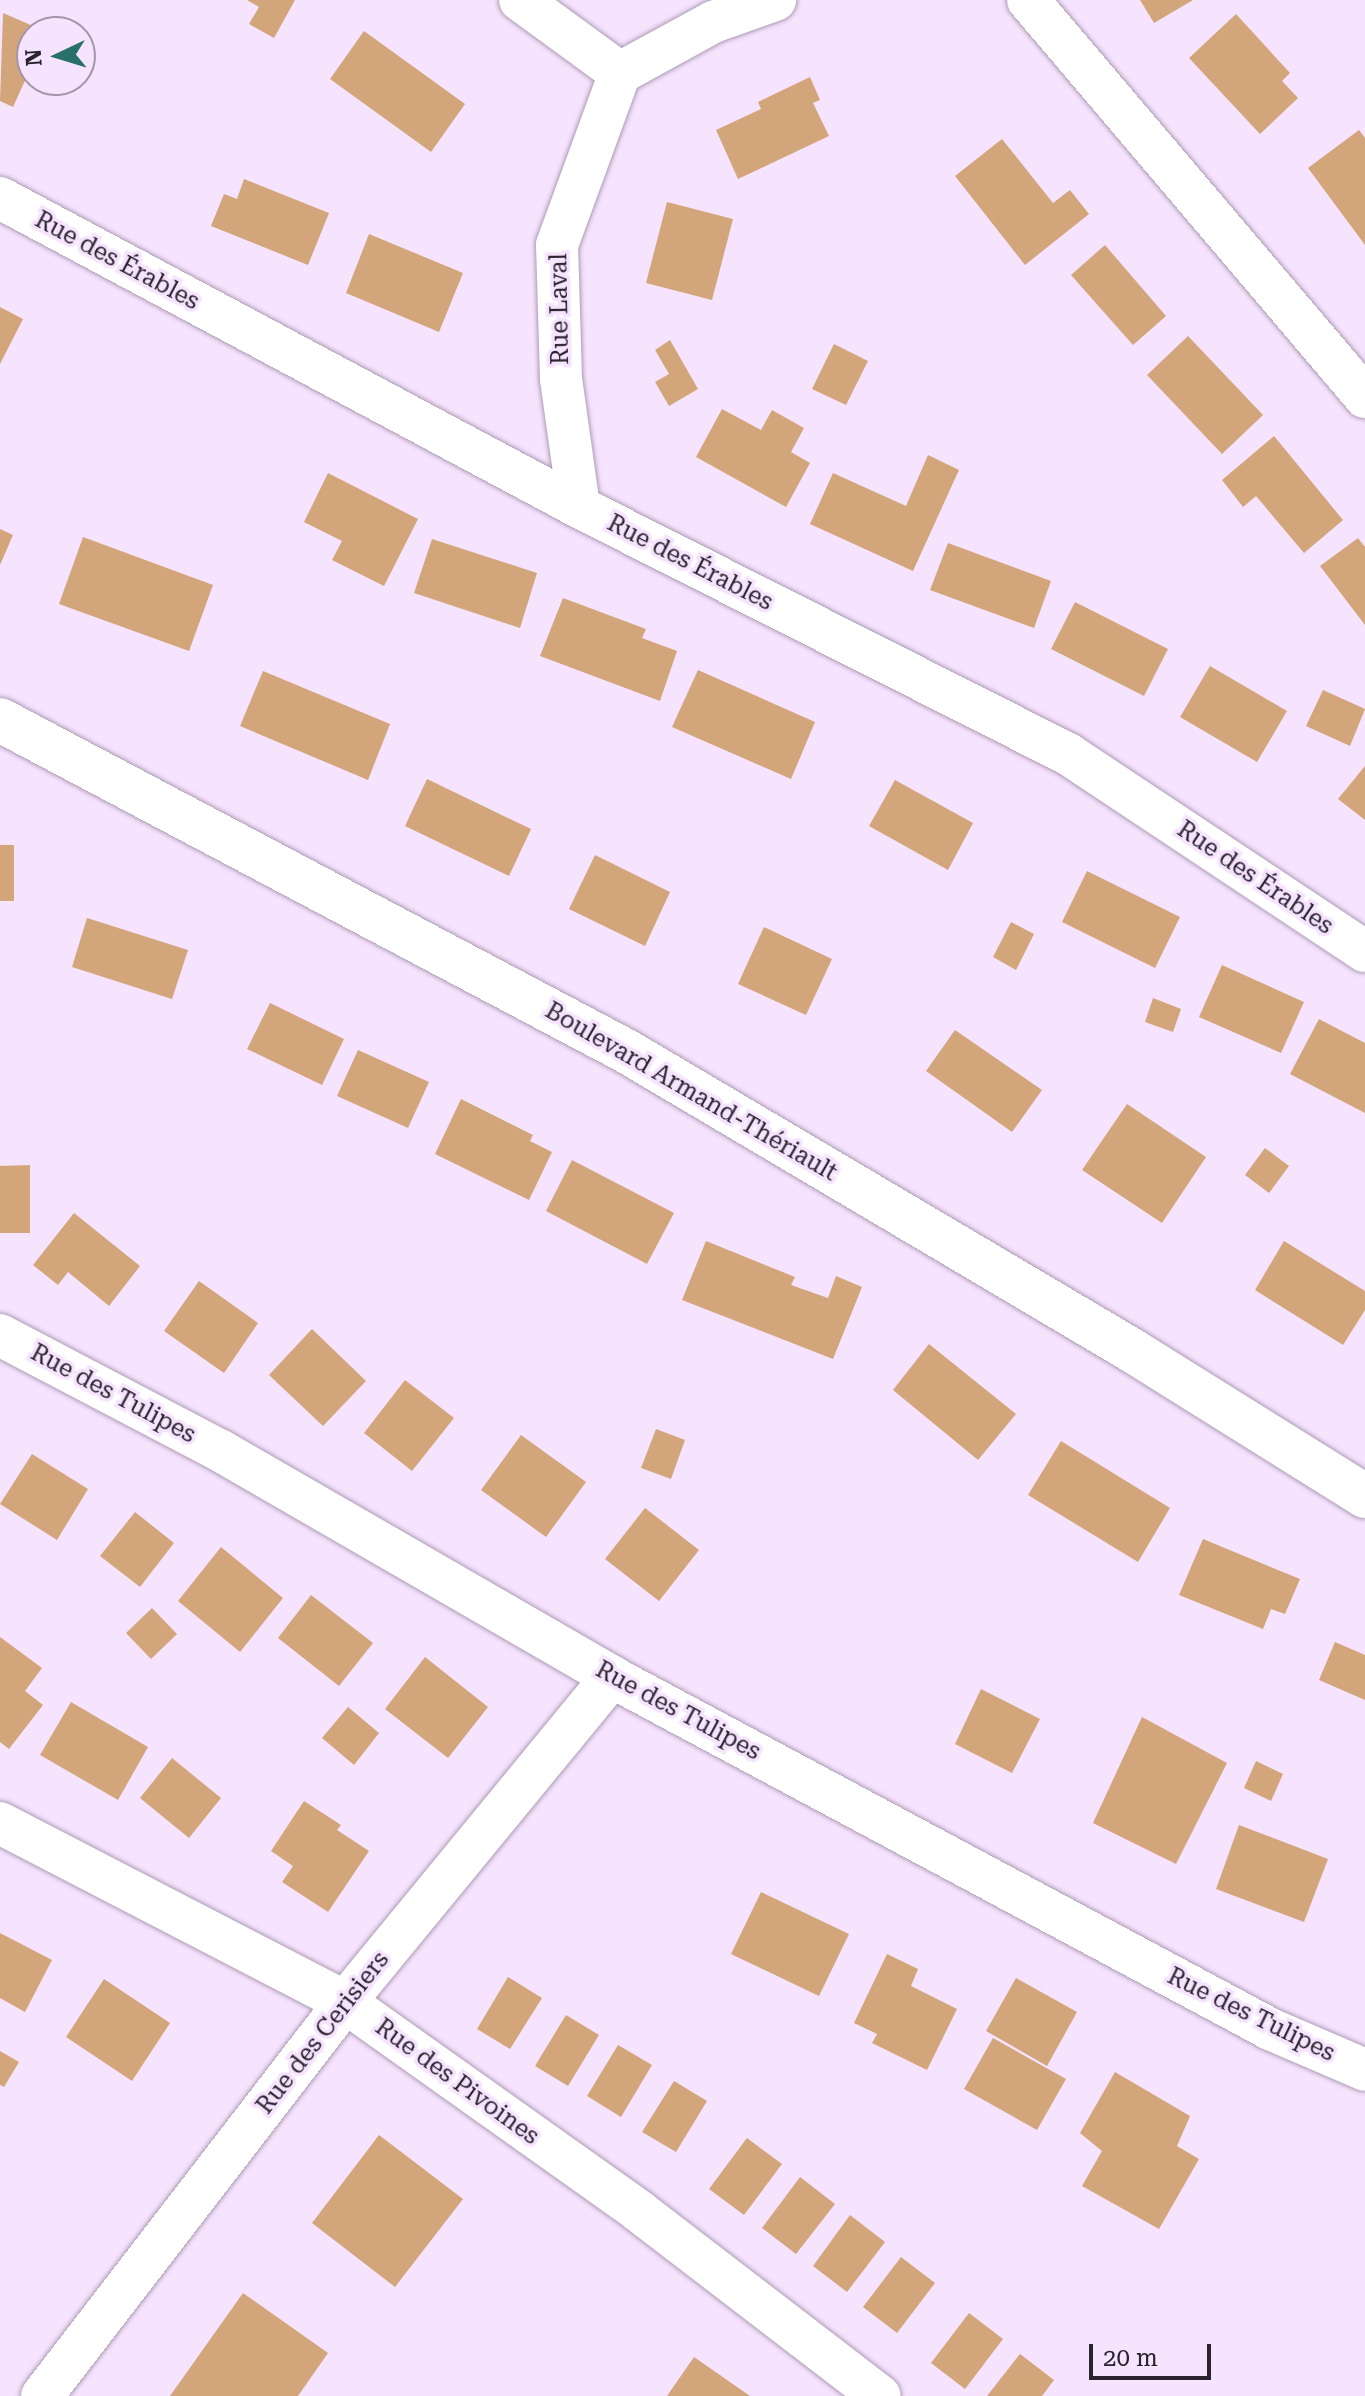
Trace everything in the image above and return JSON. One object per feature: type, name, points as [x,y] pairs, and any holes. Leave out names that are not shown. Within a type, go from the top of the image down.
[{"type":"street","points":[[520,0],[620,73],[713,22],[775,0]]},
{"type":"street","points":[[1028,0],[1365,397]]},
{"type":"street","name":"Rue Laval","points":[[579,507],[561,379],[557,245],[620,73]]},
{"type":"street","name":"Rue des Érables","points":[[0,198],[579,507],[1068,754],[1365,951]]},
{"type":"street","name":"Boulevard Armand-Thériault","points":[[0,720],[626,1051],[1133,1351],[1365,1496]]},
{"type":"street","name":"Rue des Tulipes","points":[[0,1335],[221,1451],[612,1677],[1270,2029],[1365,2070]]},
{"type":"street","name":"Rue des Cerisiers","points":[[42,2396],[345,2002],[612,1677]]},
{"type":"street","name":"Rue des Pivoines","points":[[0,1823],[345,2002],[640,2212],[880,2396]]},
{"type":"building","points":[[247,0],[295,0],[274,38],[249,24],[259,7]]},
{"type":"building","points":[[1140,0],[1193,0],[1154,23]]},
{"type":"building","points":[[3,13],[16,19],[18,96],[13,107],[0,101]]},
{"type":"building","points":[[1236,14],[1290,73],[1282,81],[1298,98],[1260,134],[1189,58]]},
{"type":"building","points":[[364,31],[465,104],[431,152],[330,79]]},
{"type":"building","points":[[810,77],[820,100],[813,103],[829,136],[738,179],[716,130],[761,109],[758,102]]},
{"type":"building","points":[[1359,130],[1365,138],[1365,245],[1308,168]]},
{"type":"building","points":[[1002,139],[1053,203],[1070,190],[1089,214],[1025,265],[955,176]]},
{"type":"building","points":[[244,179],[329,213],[308,265],[211,226],[224,194],[237,199]]},
{"type":"building","points":[[667,202],[733,219],[712,300],[646,283]]},
{"type":"building","points":[[369,234],[463,273],[439,332],[346,293]]},
{"type":"building","points":[[1105,245],[1166,316],[1133,345],[1071,275]]},
{"type":"building","points":[[0,307],[23,319],[0,364]]},
{"type":"building","points":[[1188,336],[1263,415],[1222,454],[1147,375]]},
{"type":"building","points":[[670,340],[698,389],[669,406],[655,382],[669,374],[655,350]]},
{"type":"building","points":[[834,344],[868,361],[846,405],[812,389]]},
{"type":"building","points":[[722,409],[761,430],[772,410],[804,428],[791,452],[810,463],[786,507],[696,457]]},
{"type":"building","points":[[1274,436],[1343,520],[1304,553],[1256,496],[1243,507],[1222,480]]},
{"type":"building","points":[[928,455],[959,470],[913,571],[810,524],[833,473],[906,506]]},
{"type":"building","points":[[328,473],[418,519],[384,586],[332,560],[342,541],[304,522]]},
{"type":"building","points":[[0,529],[13,535],[0,565]]},
{"type":"building","points":[[83,537],[213,585],[189,651],[59,604]]},
{"type":"building","points":[[1358,538],[1365,547],[1365,625],[1320,566]]},
{"type":"building","points":[[432,539],[537,573],[520,628],[414,593]]},
{"type":"building","points":[[948,543],[1051,581],[1034,628],[930,590]]},
{"type":"building","points":[[563,598],[646,629],[642,638],[677,651],[660,701],[540,656]]},
{"type":"building","points":[[1075,602],[1168,649],[1144,696],[1051,649]]},
{"type":"building","points":[[1210,666],[1287,711],[1257,762],[1180,717]]},
{"type":"building","points":[[698,670],[815,722],[791,779],[672,727]]},
{"type":"building","points":[[263,671],[390,724],[368,780],[240,726]]},
{"type":"building","points":[[1323,690],[1365,709],[1350,746],[1306,726]]},
{"type":"building","points":[[1365,766],[1365,820],[1338,799]]},
{"type":"building","points":[[427,779],[531,829],[509,876],[405,826]]},
{"type":"building","points":[[895,780],[973,823],[948,870],[869,826]]},
{"type":"building","points":[[0,845],[14,845],[14,901],[0,901]]},
{"type":"building","points":[[595,855],[670,892],[645,946],[569,909]]},
{"type":"building","points":[[1087,871],[1180,917],[1155,968],[1062,922]]},
{"type":"building","points":[[87,918],[188,950],[172,999],[72,967]]},
{"type":"building","points":[[1011,922],[1034,934],[1016,970],[993,957]]},
{"type":"building","points":[[764,927],[832,959],[806,1015],[738,984]]},
{"type":"building","points":[[1222,965],[1304,1002],[1281,1053],[1199,1017]]},
{"type":"building","points":[[1153,998],[1181,1009],[1173,1032],[1145,1022]]},
{"type":"building","points":[[270,1003],[344,1039],[322,1085],[247,1049]]},
{"type":"building","points":[[1319,1019],[1365,1043],[1365,1113],[1290,1074]]},
{"type":"building","points":[[955,1030],[1042,1090],[1012,1132],[926,1071]]},
{"type":"building","points":[[358,1050],[429,1082],[408,1128],[337,1096]]},
{"type":"building","points":[[461,1099],[533,1135],[530,1141],[552,1152],[529,1200],[435,1154]]},
{"type":"building","points":[[1127,1104],[1206,1157],[1162,1223],[1082,1170]]},
{"type":"building","points":[[1265,1148],[1289,1166],[1269,1193],[1245,1175]]},
{"type":"building","points":[[572,1160],[674,1213],[647,1264],[546,1211]]},
{"type":"building","points":[[30,1165],[30,1233],[0,1233],[0,1166]]},
{"type":"building","points":[[74,1213],[140,1266],[109,1306],[68,1272],[58,1285],[33,1265]]},
{"type":"building","points":[[706,1241],[795,1277],[791,1285],[828,1298],[836,1276],[862,1287],[833,1359],[682,1300]]},
{"type":"building","points":[[1284,1241],[1365,1291],[1365,1310],[1343,1345],[1255,1290]]},
{"type":"building","points":[[199,1281],[258,1323],[224,1373],[164,1331]]},
{"type":"building","points":[[312,1329],[366,1381],[323,1426],[269,1375]]},
{"type":"building","points":[[929,1344],[1016,1414],[978,1460],[893,1390]]},
{"type":"building","points":[[405,1380],[454,1418],[412,1471],[364,1433]]},
{"type":"building","points":[[656,1429],[685,1440],[671,1479],[641,1468]]},
{"type":"building","points":[[521,1435],[586,1482],[546,1537],[481,1490]]},
{"type":"building","points":[[1061,1441],[1170,1508],[1138,1562],[1028,1495]]},
{"type":"building","points":[[32,1454],[88,1489],[57,1540],[0,1504]]},
{"type":"building","points":[[645,1508],[699,1550],[659,1601],[605,1559]]},
{"type":"building","points":[[135,1512],[174,1543],[140,1587],[100,1556]]},
{"type":"building","points":[[1203,1539],[1300,1579],[1285,1614],[1271,1609],[1263,1629],[1179,1595]]},
{"type":"building","points":[[221,1547],[283,1598],[240,1652],[178,1601]]},
{"type":"building","points":[[311,1595],[373,1643],[339,1686],[278,1638]]},
{"type":"building","points":[[152,1608],[177,1634],[151,1659],[126,1633]]},
{"type":"building","points":[[0,1637],[42,1668],[25,1691],[43,1705],[9,1749],[0,1742]]},
{"type":"building","points":[[1335,1642],[1365,1655],[1365,1700],[1319,1680]]},
{"type":"building","points":[[425,1657],[488,1707],[448,1758],[385,1709]]},
{"type":"building","points":[[981,1689],[1040,1719],[1012,1773],[955,1744]]},
{"type":"building","points":[[71,1702],[148,1747],[118,1800],[40,1755]]},
{"type":"building","points":[[348,1707],[379,1733],[354,1765],[322,1738]]},
{"type":"building","points":[[1142,1717],[1227,1763],[1176,1864],[1093,1823]]},
{"type":"building","points":[[172,1758],[221,1798],[189,1838],[140,1798]]},
{"type":"building","points":[[1256,1761],[1283,1774],[1271,1801],[1244,1788]]},
{"type":"building","points":[[304,1801],[341,1825],[337,1830],[369,1851],[328,1912],[282,1882],[293,1866],[271,1851]]},
{"type":"building","points":[[1239,1825],[1328,1859],[1304,1922],[1216,1889]]},
{"type":"building","points":[[761,1892],[849,1934],[819,1996],[731,1954]]},
{"type":"building","points":[[0,1933],[52,1960],[25,2012],[0,1998]]},
{"type":"building","points":[[887,1954],[918,1969],[911,1986],[957,2009],[927,2070],[872,2043],[877,2034],[854,2023]]},
{"type":"building","points":[[508,1977],[542,1998],[510,2049],[477,2029]]},
{"type":"building","points":[[1016,1978],[1077,2012],[1047,2066],[986,2031]]},
{"type":"building","points":[[104,1979],[170,2023],[132,2081],[66,2037]]},
{"type":"building","points":[[566,2015],[599,2035],[568,2086],[535,2066]]},
{"type":"building","points":[[993,2038],[1066,2079],[1037,2130],[964,2089]]},
{"type":"building","points":[[618,2045],[652,2065],[621,2117],[587,2096]]},
{"type":"building","points":[[0,2051],[19,2062],[4,2087],[0,2085]]},
{"type":"building","points":[[1115,2072],[1190,2116],[1177,2146],[1199,2159],[1159,2229],[1082,2186],[1102,2151],[1080,2133]]},
{"type":"building","points":[[674,2081],[707,2101],[676,2152],[642,2132]]},
{"type":"building","points":[[379,2135],[463,2199],[395,2287],[312,2223]]},
{"type":"building","points":[[747,2138],[782,2164],[744,2215],[709,2189]]},
{"type":"building","points":[[800,2177],[835,2204],[796,2254],[762,2228]]},
{"type":"building","points":[[850,2215],[885,2242],[847,2292],[813,2266]]},
{"type":"building","points":[[901,2257],[935,2283],[897,2333],[863,2307]]},
{"type":"building","points":[[243,2293],[328,2353],[298,2396],[170,2396]]},
{"type":"building","points":[[969,2313],[1003,2339],[965,2389],[931,2363]]},
{"type":"building","points":[[1020,2354],[1054,2380],[1042,2396],[987,2396]]},
{"type":"building","points":[[694,2357],[750,2396],[667,2396]]}]
